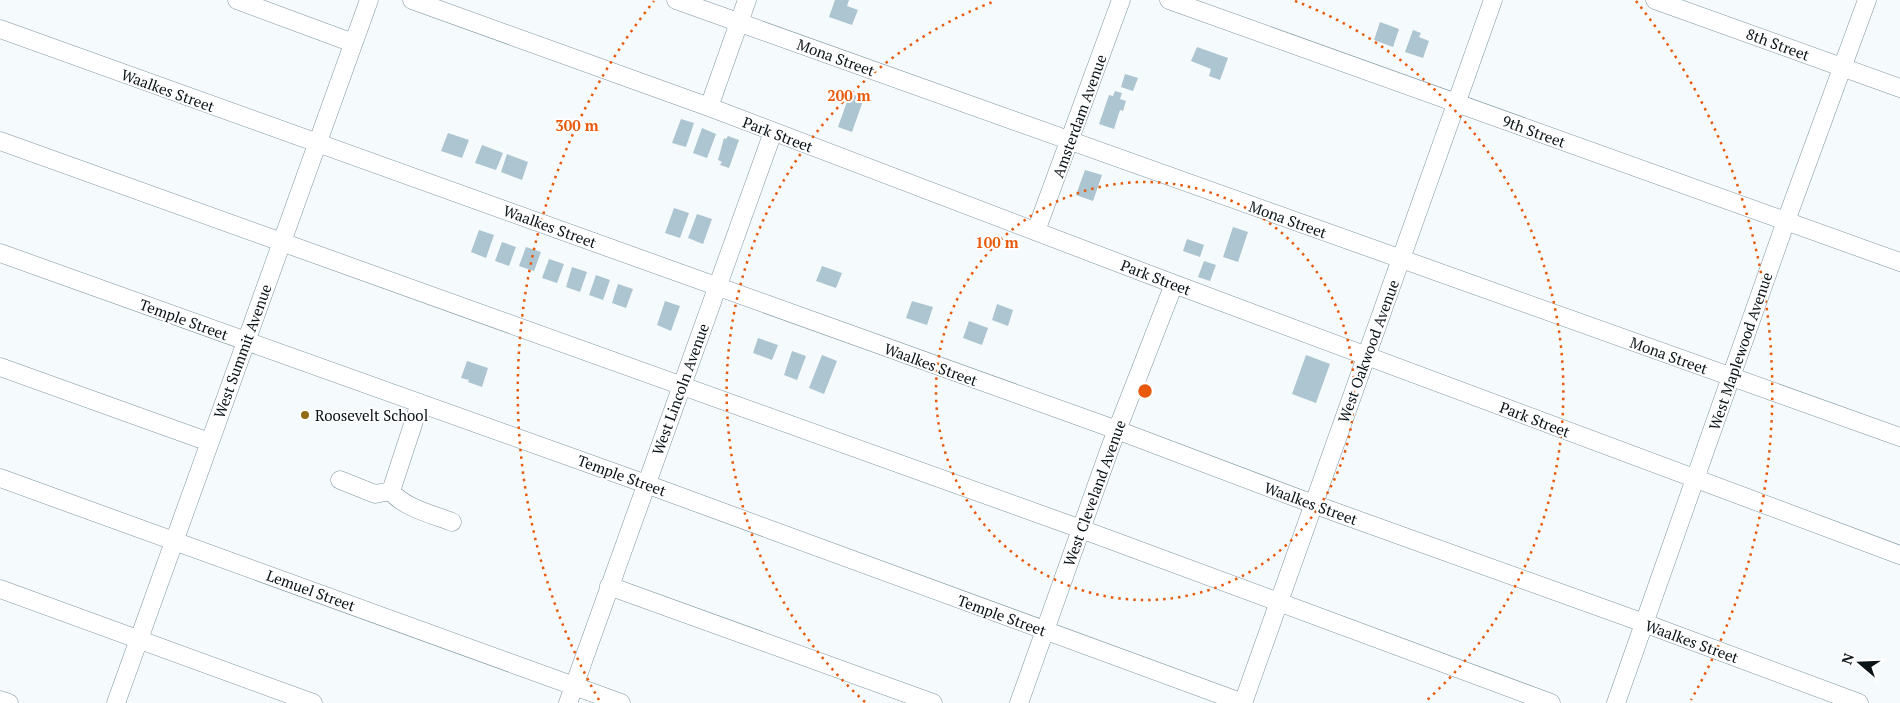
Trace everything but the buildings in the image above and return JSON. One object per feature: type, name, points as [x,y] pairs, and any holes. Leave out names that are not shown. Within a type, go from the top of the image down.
[{"type":"street","points":[[237,0],[353,43]]},
{"type":"street","name":"West Summit Avenue","points":[[116,703],[368,0]]},
{"type":"street","name":"Park Street","points":[[412,0],[709,107],[1174,284],[1694,479],[1900,554]]},
{"type":"street","name":"Mona Street","points":[[676,0],[1900,437]]},
{"type":"street","points":[[709,107],[747,0]]},
{"type":"street","name":"Amsterdam Avenue","points":[[1036,231],[1121,0]]},
{"type":"street","name":"9th Street","points":[[1169,0],[1900,262]]},
{"type":"street","name":"West Oakwood Avenue","points":[[1243,703],[1493,0]]},
{"type":"street","name":"8th Street","points":[[1655,0],[1900,88]]},
{"type":"street","name":"West Maplewood Avenue","points":[[1616,703],[1786,221],[1867,0]]},
{"type":"street","name":"Waalkes Street","points":[[0,29],[1117,430],[1313,504],[1644,623],[1859,703]]},
{"type":"street","name":"West Lincoln Avenue","points":[[568,703],[772,132]]},
{"type":"street","points":[[0,141],[1081,529],[1551,703]]},
{"type":"street","name":"Temple Street","points":[[0,253],[646,484],[1243,703]]},
{"type":"street","name":"West Cleveland Avenue","points":[[1019,703],[1117,430],[1174,284]]},
{"type":"street","points":[[0,367],[209,442]]},
{"type":"street","points":[[391,490],[420,403]]},
{"type":"street","name":"Lemuel Street","points":[[0,478],[621,703]]},
{"type":"street","points":[[340,480],[376,494],[391,490]]},
{"type":"street","points":[[391,490],[403,502],[452,522]]},
{"type":"street","points":[[609,586],[933,703]]},
{"type":"street","points":[[0,589],[313,703]]},
{"type":"street","points":[[0,700],[9,703]]},
{"type":"place","name":"Roosevelt School","points":[[305,415]]}]
